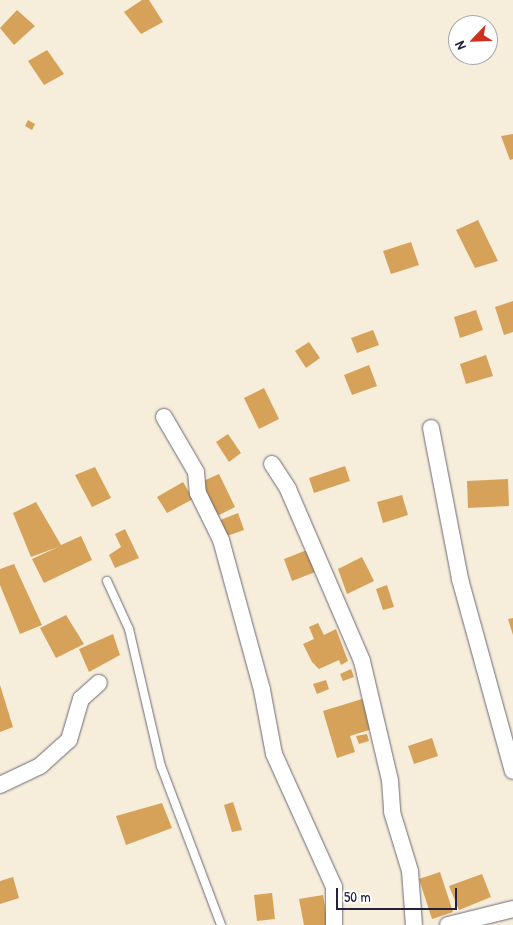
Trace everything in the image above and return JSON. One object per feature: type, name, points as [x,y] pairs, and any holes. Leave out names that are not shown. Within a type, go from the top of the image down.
[{"type":"street","points":[[164,417],[196,472],[198,494],[221,540],[262,690],[274,754],[334,887],[334,925]]},
{"type":"street","points":[[431,428],[460,578],[513,771]]},
{"type":"street","points":[[272,464],[294,503],[362,661],[390,780],[392,812],[410,871],[414,925]]},
{"type":"street","points":[[0,785],[40,766],[69,740],[82,699],[99,683]]},
{"type":"street","points":[[448,925],[513,909]]},
{"type":"lane","points":[[107,580],[130,629],[161,766],[221,925]]},
{"type":"building","points":[[142,0],[149,0],[163,22],[141,34],[124,12]]},
{"type":"building","points":[[17,10],[35,26],[14,45],[0,28]]},
{"type":"building","points":[[47,50],[64,74],[44,85],[28,61]]},
{"type":"building","points":[[28,120],[35,124],[32,130],[25,126]]},
{"type":"building","points":[[513,134],[513,159],[510,160],[501,136]]},
{"type":"building","points":[[478,220],[498,261],[475,268],[456,230]]},
{"type":"building","points":[[411,242],[419,265],[391,274],[383,251]]},
{"type":"building","points":[[513,301],[513,332],[504,335],[495,307]]},
{"type":"building","points":[[476,310],[483,330],[460,338],[454,317]]},
{"type":"building","points":[[373,330],[379,345],[357,353],[351,338]]},
{"type":"building","points":[[309,342],[320,358],[306,368],[295,351]]},
{"type":"building","points":[[486,355],[493,376],[466,384],[460,364]]},
{"type":"building","points":[[369,365],[377,386],[352,395],[344,375]]},
{"type":"building","points":[[264,388],[279,419],[259,429],[244,398]]},
{"type":"building","points":[[228,434],[241,453],[229,462],[216,442]]},
{"type":"building","points":[[345,466],[350,481],[314,493],[309,478]]},
{"type":"building","points":[[95,467],[111,498],[92,507],[75,475]]},
{"type":"building","points":[[219,474],[235,507],[217,516],[201,482]]},
{"type":"building","points":[[508,479],[509,506],[468,508],[467,481]]},
{"type":"building","points":[[183,482],[193,499],[167,513],[157,497]]},
{"type":"building","points":[[402,495],[408,515],[383,523],[377,502]]},
{"type":"building","points":[[36,502],[61,545],[81,536],[92,560],[44,583],[32,559],[58,547],[31,557],[13,513]]},
{"type":"building","points":[[238,513],[244,530],[224,537],[218,521]]},
{"type":"building","points":[[125,529],[139,558],[115,568],[109,555],[121,547],[115,534]]},
{"type":"building","points":[[307,550],[315,572],[292,581],[284,559]]},
{"type":"building","points":[[362,557],[374,581],[347,594],[338,569]]},
{"type":"building","points":[[14,564],[42,625],[20,634],[0,585],[0,569]]},
{"type":"building","points":[[387,585],[394,607],[383,610],[376,589]]},
{"type":"building","points":[[66,615],[84,644],[56,658],[40,628]]},
{"type":"building","points":[[513,618],[513,635],[508,619]]},
{"type":"building","points":[[318,623],[324,635],[336,629],[348,661],[341,665],[339,660],[319,669],[312,662],[303,644],[314,639],[309,627]]},
{"type":"building","points":[[113,634],[120,655],[89,672],[79,649]]},
{"type":"building","points":[[351,669],[354,677],[343,681],[340,674]]},
{"type":"building","points":[[326,680],[329,689],[317,694],[313,684]]},
{"type":"building","points":[[0,685],[13,727],[0,732]]},
{"type":"building","points":[[362,699],[372,729],[350,736],[355,752],[337,758],[323,711]]},
{"type":"building","points":[[367,734],[369,741],[359,744],[356,736]]},
{"type":"building","points":[[432,738],[438,756],[414,764],[408,746]]},
{"type":"building","points":[[233,802],[242,830],[232,832],[224,805]]},
{"type":"building","points":[[162,803],[172,828],[126,845],[116,816]]},
{"type":"building","points":[[440,872],[453,912],[432,919],[419,879]]},
{"type":"building","points":[[482,874],[491,897],[459,910],[449,886]]},
{"type":"building","points":[[13,877],[19,898],[0,904],[0,881]]},
{"type":"building","points":[[272,893],[275,919],[257,921],[254,895]]},
{"type":"building","points":[[323,895],[328,925],[304,925],[299,899]]}]
